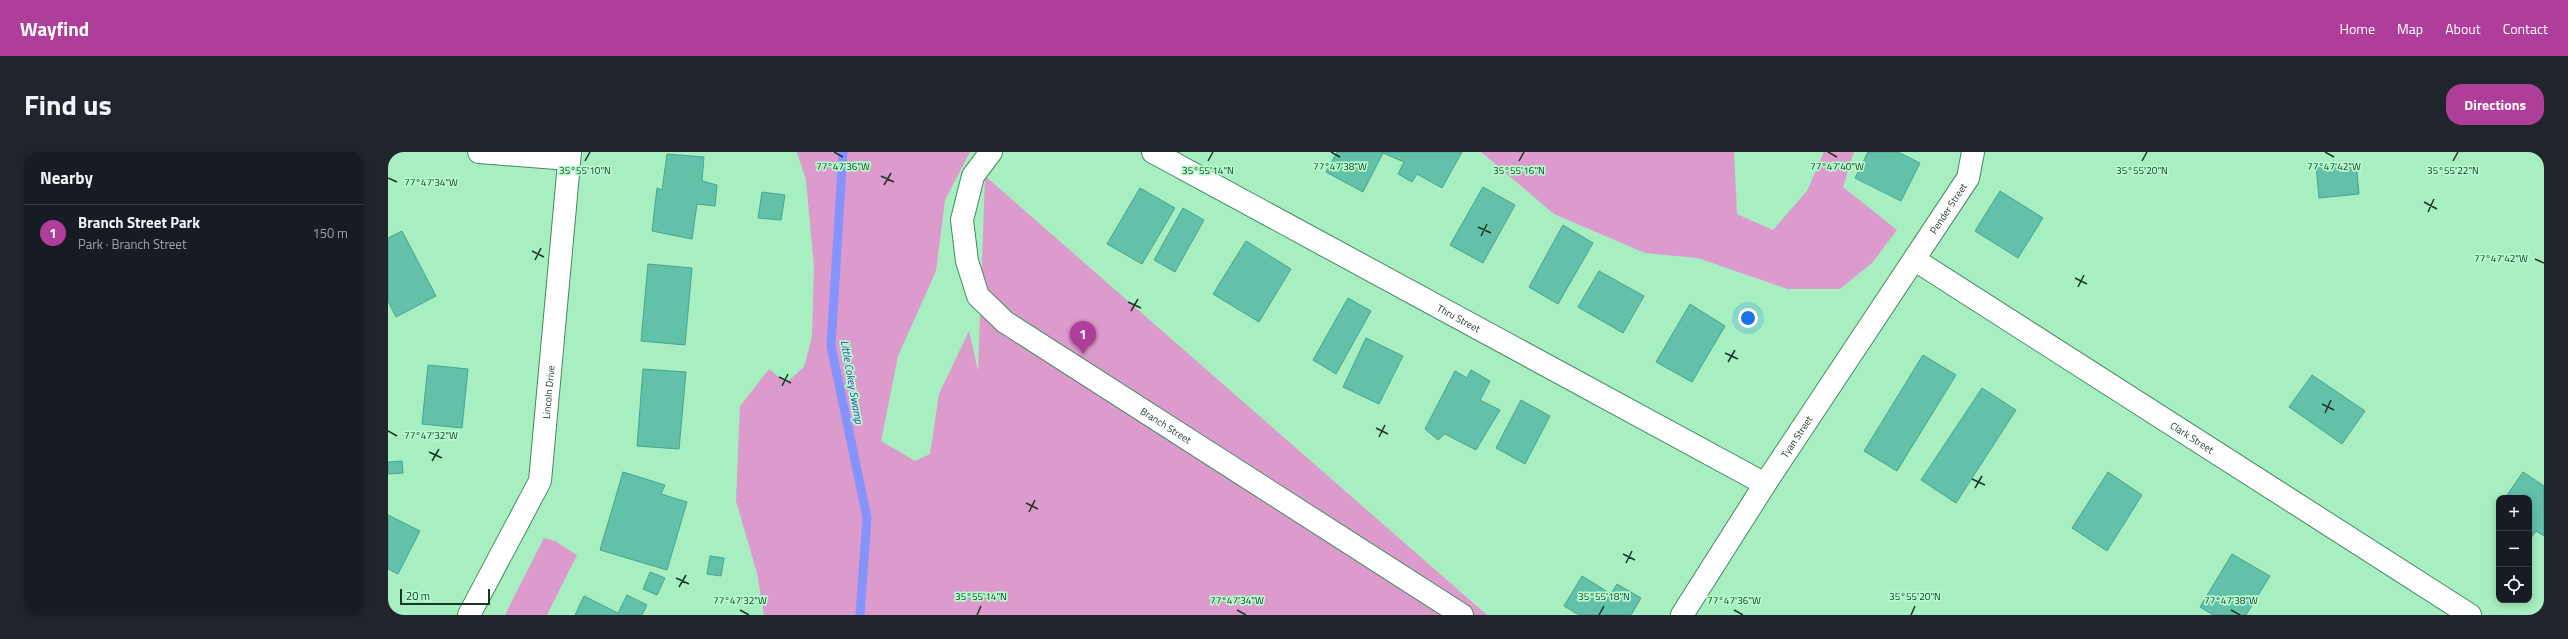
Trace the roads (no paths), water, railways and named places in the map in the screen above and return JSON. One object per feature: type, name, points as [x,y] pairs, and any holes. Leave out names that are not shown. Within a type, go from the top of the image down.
[{"type":"street","points":[[479,152],[570,156]]},
{"type":"street","name":"Branch Street","points":[[991,152],[972,176],[962,220],[967,261],[978,296],[1005,322],[1462,615]]},
{"type":"street","name":"Thru Street","points":[[1152,152],[1765,484]]},
{"type":"street","name":"Pender Street","points":[[1915,260],[1968,178],[1973,152]]},
{"type":"street","name":"Lincoln Drive","points":[[469,615],[540,481],[570,156]]},
{"type":"street","name":"Tyan Street","points":[[1682,615],[1765,484],[1915,260]]},
{"type":"street","name":"Clark Street","points":[[1915,260],[2470,615]]},
{"type":"waterway","name":"Little Cokey Swamp","points":[[843,152],[831,346],[867,518],[860,615]]},
{"type":"place","name":"Branch Street Park","points":[[1083,354]]}]
